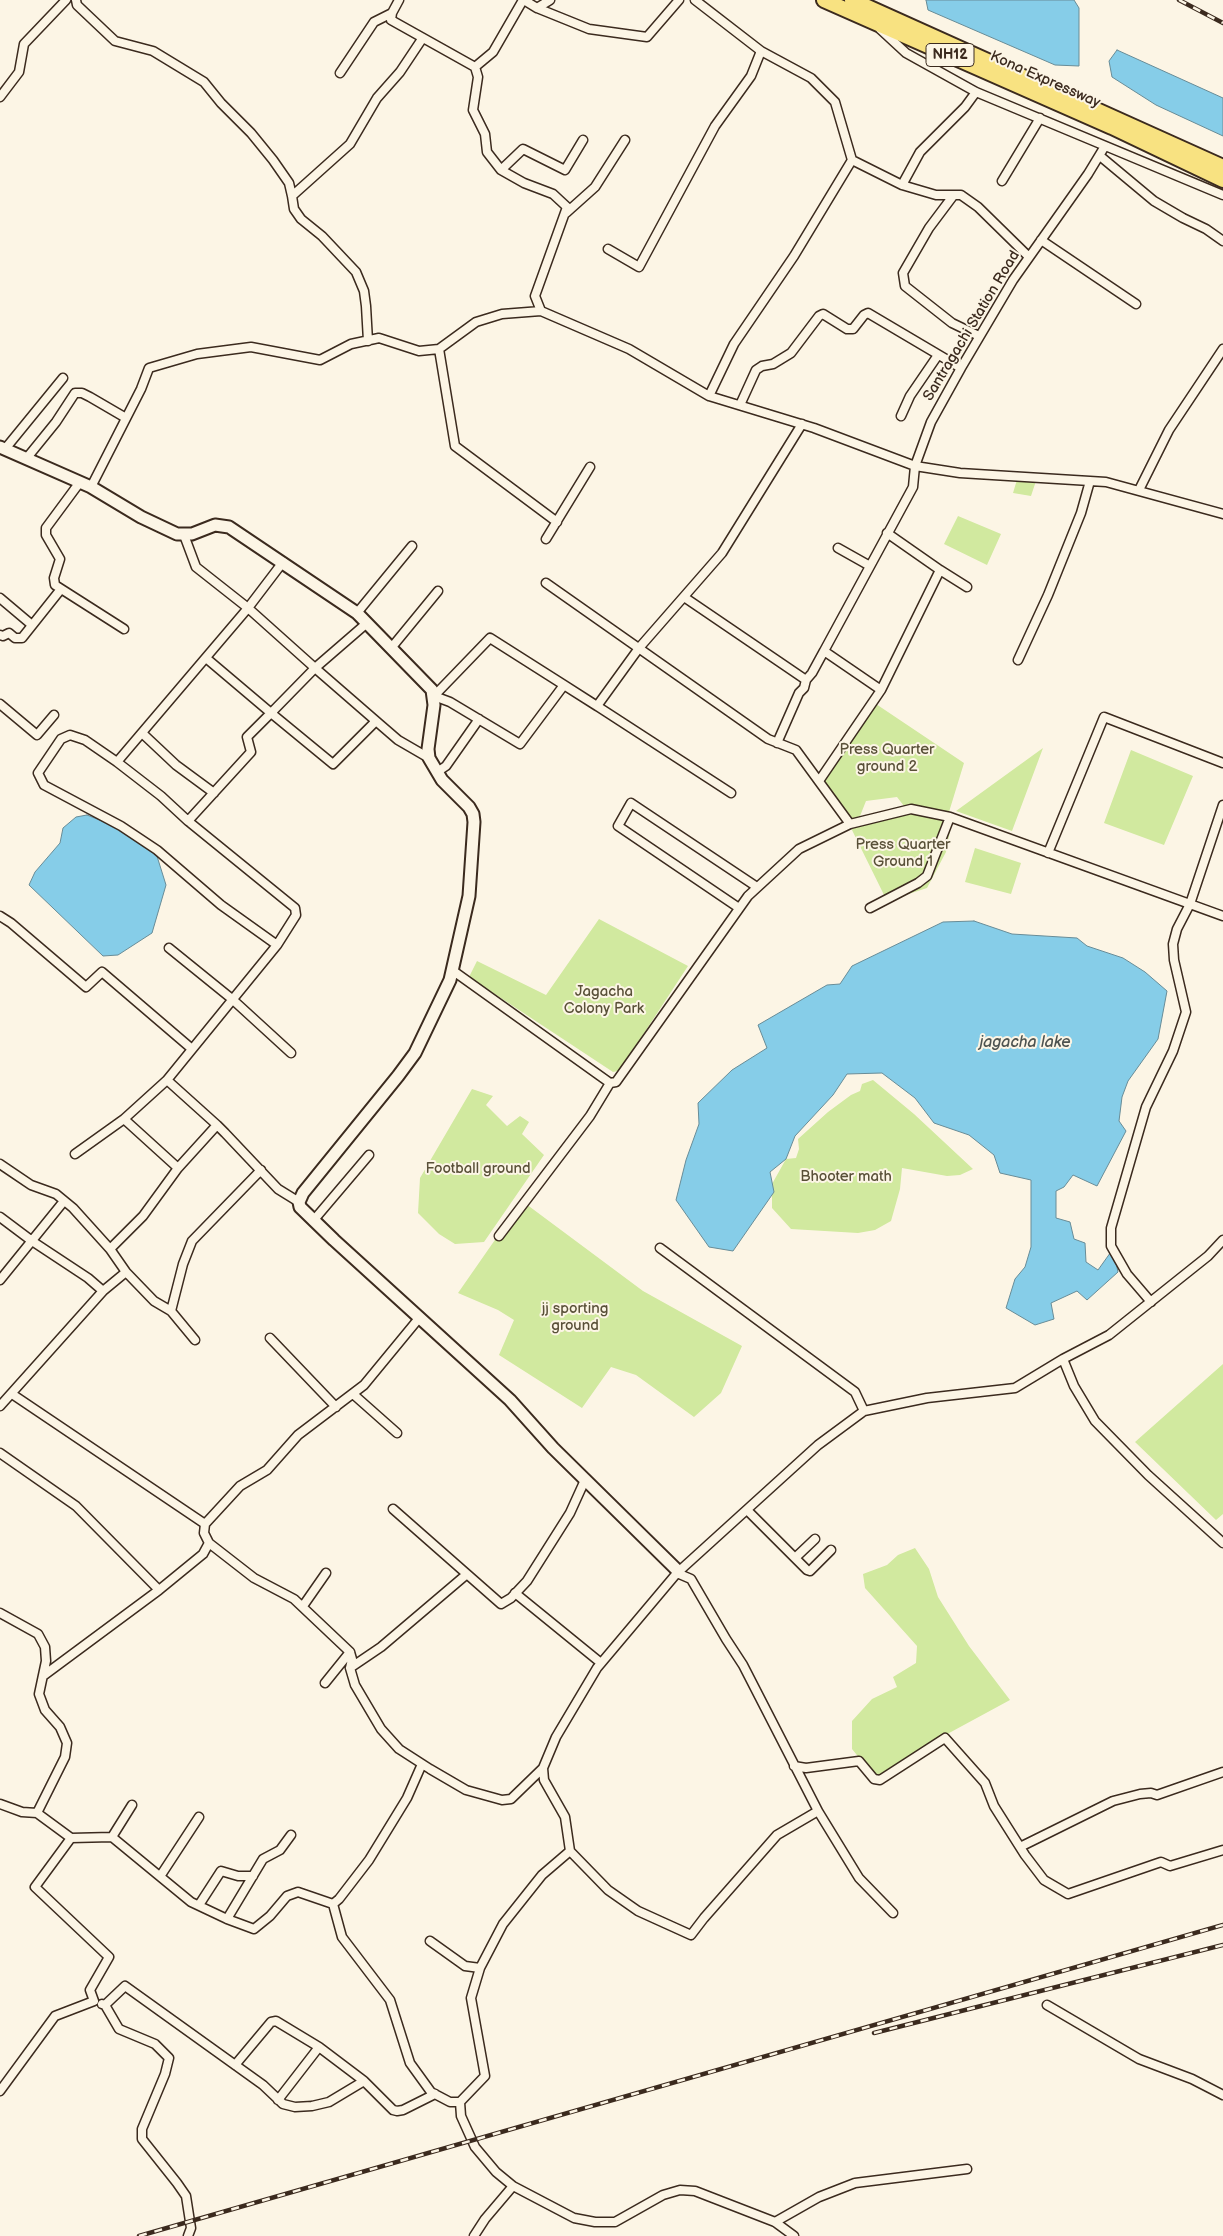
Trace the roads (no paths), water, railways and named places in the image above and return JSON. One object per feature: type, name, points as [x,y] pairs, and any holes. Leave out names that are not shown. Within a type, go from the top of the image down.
[{"type":"highway","name":"Kona Expressway","points":[[824,0],[1223,167]]},
{"type":"highway","name":"Kona Expressway","points":[[852,0],[1069,103]]},
{"type":"highway","name":"Kona Expressway","points":[[1085,110],[1223,180]]},
{"type":"main road","points":[[2,448],[85,485],[168,530],[184,535],[215,525],[229,527],[357,613],[427,684],[434,696],[428,748],[429,758],[450,789],[469,807],[473,814],[474,822],[468,896],[452,970],[435,1014],[415,1053],[303,1193],[299,1202],[302,1210],[510,1400],[553,1448],[678,1572]]},
{"type":"street","points":[[0,96],[19,72],[24,44],[66,0]]},
{"type":"street","points":[[76,0],[83,10],[115,41],[153,51],[204,82],[221,103],[251,133],[289,183],[294,209],[301,219],[322,236],[356,272],[364,292],[368,341]]},
{"type":"street","points":[[399,0],[392,13],[391,20],[475,67],[478,77],[473,110],[485,134],[487,152],[501,170],[524,183],[553,194],[567,207],[535,296],[541,310]]},
{"type":"street","points":[[475,67],[493,52],[523,0],[537,8],[589,29],[647,37],[679,0]]},
{"type":"street","points":[[537,8],[550,0]]},
{"type":"street","points":[[695,0],[761,51],[810,78],[835,102],[852,160],[902,185],[936,195],[961,195],[978,207],[1029,257]]},
{"type":"street","points":[[340,72],[374,22],[392,13]]},
{"type":"street","points":[[870,20],[906,53],[976,92],[1223,195]]},
{"type":"street","points":[[292,196],[350,144],[377,98],[400,72],[422,39]]},
{"type":"street","points":[[608,249],[639,267],[715,126],[751,76],[761,51]]},
{"type":"street","points":[[902,185],[920,152],[965,107],[976,92]]},
{"type":"street","points":[[1002,181],[1040,118]]},
{"type":"street","points":[[501,170],[523,149],[565,170],[583,140]]},
{"type":"street","points":[[566,213],[595,187],[625,140]]},
{"type":"street","name":"Santragachi Station Road","points":[[777,743],[806,680],[812,673],[913,487],[914,466],[931,422],[979,336],[1040,240],[1100,156],[1105,146]]},
{"type":"street","points":[[1100,156],[1154,201],[1206,229],[1223,241]]},
{"type":"street","points":[[709,396],[734,344],[794,256],[852,160]]},
{"type":"street","points":[[953,196],[929,228],[903,273],[905,286],[952,323],[979,336]]},
{"type":"street","points":[[1040,240],[1136,304]]},
{"type":"street","points":[[124,630],[55,585],[54,578],[60,559],[46,535],[46,528],[85,485],[126,418],[150,368],[197,354],[251,347],[320,360],[351,344],[379,338],[418,351],[438,348],[476,322],[502,314],[541,310],[629,349],[709,396],[802,424],[914,466],[954,472],[1106,482],[1223,514]]},
{"type":"street","points":[[740,405],[756,370],[762,366],[773,364],[791,353],[819,316],[823,314],[848,329],[853,329],[864,314],[868,313],[961,368]]},
{"type":"street","points":[[438,348],[455,446],[557,522]]},
{"type":"street","points":[[1139,490],[1169,430],[1223,349]]},
{"type":"street","points":[[901,416],[910,396],[938,355]]},
{"type":"street","points":[[2,448],[63,378]]},
{"type":"street","points":[[26,459],[56,422],[75,393],[82,393],[126,418]]},
{"type":"street","points":[[597,706],[639,648],[722,553],[802,424]]},
{"type":"street","points":[[546,539],[590,467]]},
{"type":"street","points":[[1018,660],[1048,595],[1081,513],[1090,481]]},
{"type":"street","points":[[888,533],[940,570],[967,586]]},
{"type":"street","points":[[184,535],[196,567],[248,608],[398,740],[429,758]]},
{"type":"street","points":[[357,613],[412,546]]},
{"type":"street","points":[[838,548],[870,566]]},
{"type":"street","points":[[117,762],[248,608],[283,562]]},
{"type":"street","points":[[819,781],[881,690],[940,570]]},
{"type":"street","points":[[546,583],[768,739],[796,750],[850,824]]},
{"type":"street","points":[[0,635],[3,636],[9,633],[15,638],[22,638],[61,589]]},
{"type":"street","points":[[392,647],[438,592]]},
{"type":"street","points":[[684,597],[806,680]]},
{"type":"street","points":[[0,598],[32,625]]},
{"type":"street","points":[[188,821],[251,752],[247,737],[315,668],[367,623]]},
{"type":"street","points":[[564,685],[520,744],[450,702],[434,696],[490,638],[564,685],[597,706],[731,793]]},
{"type":"street","points":[[824,651],[881,690]]},
{"type":"street","points":[[206,658],[333,764],[376,721]]},
{"type":"street","points":[[0,704],[37,735],[54,715]]},
{"type":"street","points":[[1048,853],[1104,717],[1223,763]]},
{"type":"street","points":[[437,772],[446,766],[479,719]]},
{"type":"street","points":[[142,733],[176,765],[214,794]]},
{"type":"street","points":[[75,1154],[124,1119],[167,1080],[277,945],[296,915],[295,908],[188,821],[161,796],[117,762],[85,740],[70,735],[61,739],[38,773],[44,786],[121,826],[157,850],[221,905],[277,945]]},
{"type":"street","points":[[739,908],[618,826],[631,802],[757,887]]},
{"type":"street","points":[[1151,1302],[1127,1274],[1119,1260],[1112,1246],[1111,1228],[1146,1107],[1173,1051],[1186,1012],[1174,960],[1173,944],[1177,930],[1190,904],[1223,805]]},
{"type":"street","points":[[452,970],[610,1083],[616,1082],[739,908],[757,887],[799,849],[850,824],[911,809],[950,817],[1223,916]]},
{"type":"street","points":[[870,908],[918,883],[927,876],[950,817]]},
{"type":"street","points":[[0,916],[11,922],[86,987],[102,972],[192,1049]]},
{"type":"street","points":[[169,948],[232,999],[291,1053]]},
{"type":"street","points":[[167,1080],[217,1125],[278,1189],[299,1202]]},
{"type":"street","points":[[499,1236],[590,1116],[610,1083]]},
{"type":"street","points":[[124,1119],[178,1168]]},
{"type":"street","points":[[110,1249],[144,1216],[178,1168],[217,1125]]},
{"type":"street","points":[[314,1221],[369,1155]]},
{"type":"street","points":[[0,1164],[31,1185],[56,1194],[64,1201],[91,1227],[126,1272],[154,1301],[170,1311],[195,1340]]},
{"type":"street","points":[[170,1311],[183,1264],[192,1241],[260,1170]]},
{"type":"street","points":[[0,1280],[64,1201]]},
{"type":"street","points":[[0,1217],[88,1278],[103,1291]]},
{"type":"street","points":[[420,1317],[364,1385],[298,1434],[267,1470],[240,1486],[205,1524],[204,1533],[209,1543],[254,1578],[294,1599],[303,1606],[350,1652],[352,1659],[350,1668],[355,1685],[381,1729],[399,1748],[466,1790],[502,1800],[511,1799],[543,1768],[556,1737],[601,1663],[678,1572],[818,1445],[864,1411],[927,1398],[1014,1388],[1109,1335],[1208,1256],[1223,1240]]},
{"type":"street","points":[[660,1248],[855,1392],[864,1411]]},
{"type":"street","points":[[0,1406],[103,1291],[126,1272]]},
{"type":"street","points":[[270,1338],[336,1407]]},
{"type":"street","points":[[1063,1359],[1074,1386],[1095,1420],[1148,1475],[1222,1540]]},
{"type":"street","points":[[12,1394],[205,1524]]},
{"type":"street","points":[[353,1394],[397,1433]]},
{"type":"street","points":[[0,1453],[76,1506],[159,1590]]},
{"type":"street","points":[[393,1509],[501,1604],[527,1581],[570,1513],[585,1480]]},
{"type":"street","points":[[747,1510],[810,1571],[831,1550]]},
{"type":"street","points":[[795,1558],[815,1539]]},
{"type":"street","points":[[43,1676],[159,1590],[203,1554],[209,1543]]},
{"type":"street","points":[[678,1572],[692,1580],[743,1665],[818,1811],[860,1878],[893,1913]]},
{"type":"street","points":[[303,1606],[326,1573]]},
{"type":"street","points":[[350,1668],[381,1647],[467,1574]]},
{"type":"street","points":[[515,1593],[601,1663]]},
{"type":"street","points":[[0,1613],[38,1634],[45,1647],[43,1676],[39,1694],[45,1710],[60,1727],[67,1743],[65,1757],[37,1813]]},
{"type":"street","points":[[325,1683],[350,1652]]},
{"type":"street","points":[[794,1766],[806,1768],[859,1761],[874,1779],[880,1780],[944,1738],[985,1783],[994,1806],[1044,1880],[1068,1894],[1161,1862],[1170,1866],[1223,1850]]},
{"type":"street","points":[[333,1904],[339,1899],[368,1860],[407,1798],[422,1764]]},
{"type":"street","points":[[543,1768],[544,1780],[565,1817],[570,1851],[608,1890],[638,1911],[691,1935],[777,1835],[818,1811]]},
{"type":"street","points":[[1020,1847],[1113,1801],[1140,1794],[1152,1793],[1157,1795],[1223,1772]]},
{"type":"street","points":[[0,1804],[22,1812],[37,1813],[71,1838],[112,1836],[191,1902],[254,1929],[270,1916],[287,1896],[298,1892],[333,1904]]},
{"type":"street","points":[[112,1836],[132,1805]]},
{"type":"street","points":[[161,1875],[199,1817]]},
{"type":"street","points":[[227,1919],[262,1859],[280,1850],[291,1835]]},
{"type":"street","points":[[71,1838],[36,1887],[109,1957],[90,1990],[94,2001]]},
{"type":"street","points":[[333,1904],[342,1937],[390,2000],[410,2063],[431,2092],[450,2102],[460,2102],[485,2076],[471,1998],[480,1968],[503,1924],[542,1875],[570,1851]]},
{"type":"street","points":[[199,1905],[221,1871],[238,1876],[253,1876]]},
{"type":"street","points":[[430,1941],[465,1966],[480,1968]]},
{"type":"street","points":[[105,2006],[125,1986],[263,2085],[283,2104],[295,2107],[329,2102],[364,2081]]},
{"type":"street","points":[[0,2091],[55,2016],[94,2001],[105,2006],[119,2028],[156,2044],[169,2058],[165,2074],[142,2129],[142,2139],[186,2196],[191,2228],[188,2236]]},
{"type":"street","points":[[1047,2005],[1139,2058],[1192,2079],[1223,2095]]},
{"type":"street","points":[[235,2065],[271,2022],[276,2021],[319,2047],[364,2081],[393,2110],[403,2110],[436,2094]]},
{"type":"street","points":[[278,2100],[319,2047]]},
{"type":"street","points":[[460,2102],[461,2116],[475,2147],[496,2172],[513,2186],[574,2218],[595,2222],[615,2222],[662,2195],[680,2190],[695,2191],[775,2222],[794,2236]]},
{"type":"street","points":[[775,2222],[819,2197],[856,2183],[968,2169]]},
{"type":"street","points":[[474,2236],[513,2186]]},
{"type":"water","points":[[926,0],[1074,0],[1079,8],[1079,66],[1055,65],[928,10]]},
{"type":"water","points":[[1117,50],[1223,98],[1223,136],[1156,105],[1112,77],[1109,61]]},
{"type":"water","points":[[87,815],[122,829],[156,853],[166,885],[152,933],[118,955],[103,956],[29,885],[35,872],[60,843],[63,828],[76,817]]},
{"type":"water","name":"jagacha lake","points":[[974,921],[1012,934],[1077,938],[1087,946],[1123,958],[1145,972],[1167,991],[1158,1039],[1128,1081],[1122,1097],[1119,1121],[1126,1131],[1097,1186],[1073,1175],[1064,1187],[1056,1191],[1056,1218],[1070,1222],[1074,1239],[1085,1243],[1086,1262],[1098,1270],[1113,1249],[1118,1272],[1087,1300],[1077,1291],[1051,1303],[1054,1319],[1035,1325],[1006,1308],[1015,1279],[1025,1267],[1031,1247],[1031,1180],[1000,1173],[994,1155],[969,1135],[934,1123],[915,1098],[882,1073],[847,1074],[833,1095],[795,1136],[786,1159],[770,1172],[774,1192],[733,1251],[709,1247],[676,1200],[686,1160],[699,1124],[698,1103],[732,1070],[767,1048],[758,1025],[827,985],[840,984],[852,966],[943,922]]},
{"type":"railway","points":[[1179,0],[1223,23]]},
{"type":"railway","points":[[139,2236],[1223,1925]]},
{"type":"railway","points":[[874,2033],[1223,1945]]},
{"type":"park label","name":"Press Quarter ground 2","points":[[887,758]]},
{"type":"park label","name":"Press Quarter Ground 1","points":[[903,854]]},
{"type":"park label","name":"Jagacha Colony Park","points":[[604,1000]]},
{"type":"park label","name":"Football ground","points":[[478,1169]]},
{"type":"park label","name":"Bhooter math","points":[[846,1177]]},
{"type":"park label","name":"jj sporting ground","points":[[575,1318]]}]
